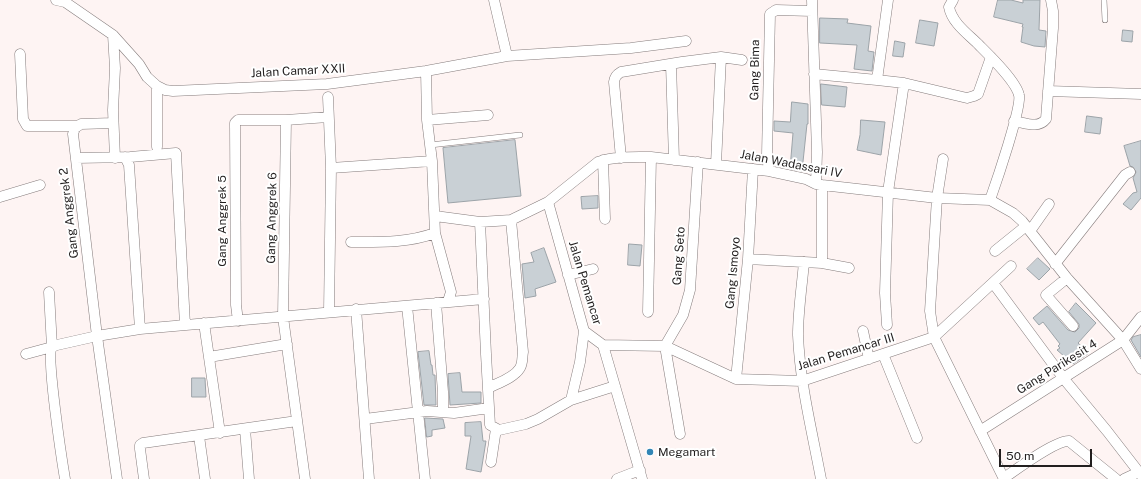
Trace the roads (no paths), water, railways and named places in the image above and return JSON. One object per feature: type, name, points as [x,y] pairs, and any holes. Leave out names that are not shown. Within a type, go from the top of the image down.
[{"type":"street","points":[[494,0],[507,56]]},
{"type":"street","points":[[812,0],[822,263]]},
{"type":"street","points":[[877,80],[888,0]]},
{"type":"street","points":[[953,0],[949,8],[955,21],[991,57],[1016,88],[1020,97],[990,200]]},
{"type":"street","points":[[1014,121],[1035,126],[1046,119],[1053,28],[1053,11],[1051,0]]},
{"type":"street","points":[[62,1],[113,35],[139,64],[147,77],[157,86],[157,147]]},
{"type":"street","name":"Gang Bima","points":[[769,171],[767,154],[770,14],[776,10],[812,11]]},
{"type":"street","points":[[113,35],[115,68],[113,87],[115,158]]},
{"type":"street","name":"Jalan Camar XXII","points":[[157,86],[165,90],[173,91],[327,84],[426,71],[507,56],[631,48],[686,41]]},
{"type":"street","points":[[20,54],[23,119],[27,126],[77,126],[82,124],[113,123]]},
{"type":"street","points":[[716,164],[721,57]]},
{"type":"street","points":[[621,158],[614,82],[617,75],[621,72],[721,57],[742,60]]},
{"type":"street","points":[[814,74],[904,84],[971,98],[978,94],[991,57]]},
{"type":"street","points":[[671,64],[674,160]]},
{"type":"street","points":[[426,71],[427,120],[432,161],[435,235],[451,292],[448,301]]},
{"type":"street","points":[[888,325],[885,293],[888,192],[904,84]]},
{"type":"street","points":[[1048,91],[1141,94]]},
{"type":"street","points":[[328,97],[331,168],[329,312]]},
{"type":"street","points":[[427,120],[488,115]]},
{"type":"street","points":[[286,120],[328,117]]},
{"type":"street","name":"Gang Anggrek 5","points":[[238,321],[236,297],[235,125],[238,120],[286,120]]},
{"type":"street","name":"Gang Anggrek 6","points":[[286,120],[283,317],[305,479]]},
{"type":"street","name":"Gang Anggrek 2","points":[[77,126],[74,129],[73,134],[116,479]]},
{"type":"street","points":[[76,158],[115,158],[176,153],[185,325]]},
{"type":"street","points":[[125,157],[129,165],[140,329]]},
{"type":"street","points":[[648,312],[651,157]]},
{"type":"street","name":"Jalan Wadassari IV","points":[[435,216],[480,222],[511,220],[548,202],[591,166],[604,160],[651,157],[769,171],[806,179],[819,185],[937,198],[990,200],[1017,216],[1055,264],[1123,340],[1141,369]]},
{"type":"street","points":[[943,159],[937,198],[930,311],[934,337],[1004,478],[1055,445],[1069,441],[1116,479]]},
{"type":"street","points":[[604,160],[606,219]]},
{"type":"street","points":[[331,168],[432,161]]},
{"type":"street","name":"Gang Seto","points":[[665,346],[683,315],[690,290],[698,162]]},
{"type":"street","name":"Gang Ismoyo","points":[[736,379],[748,259],[753,169]]},
{"type":"street","points":[[1055,264],[1125,175],[1130,172]]},
{"type":"street","points":[[0,197],[40,185]]},
{"type":"street","name":"Jalan Pemancar","points":[[548,202],[584,331],[603,346]]},
{"type":"street","points":[[995,250],[1028,229],[1049,204]]},
{"type":"street","points":[[488,388],[511,376],[520,369],[522,363],[523,352],[511,220]]},
{"type":"street","points":[[480,222],[490,425],[496,429],[506,429],[526,424],[571,400],[615,386]]},
{"type":"street","points":[[351,242],[410,240],[435,235]]},
{"type":"street","points":[[748,259],[822,263],[849,268]]},
{"type":"street","points":[[804,262],[798,324],[802,381],[821,479]]},
{"type":"street","points":[[934,337],[1011,266]]},
{"type":"street","points":[[568,275],[593,268]]},
{"type":"street","points":[[1067,278],[1046,295],[1073,326]]},
{"type":"street","points":[[993,283],[1064,379],[1140,474],[1124,479]]},
{"type":"street","points":[[49,292],[52,347],[50,354],[65,479]]},
{"type":"street","points":[[26,354],[97,336],[140,329],[484,298]]},
{"type":"street","points":[[436,303],[443,392],[443,412]]},
{"type":"street","points":[[407,306],[425,479]]},
{"type":"street","points":[[356,309],[369,479]]},
{"type":"street","name":"Gang Parikesit 4","points":[[980,431],[1064,379],[1123,340],[1141,317]]},
{"type":"street","points":[[204,323],[220,433]]},
{"type":"street","points":[[571,400],[580,362],[584,331]]},
{"type":"street","points":[[862,331],[869,359]]},
{"type":"street","name":"Jalan Pemancar III","points":[[603,346],[665,346],[736,379],[802,381],[934,337]]},
{"type":"street","points":[[209,356],[287,344]]},
{"type":"street","points":[[603,346],[641,474],[618,479]]},
{"type":"street","points":[[665,346],[680,434]]},
{"type":"street","points":[[883,354],[917,438]]},
{"type":"street","points":[[365,419],[418,412],[454,413],[489,408]]},
{"type":"street","points":[[144,479],[140,446],[143,443],[297,421]]},
{"type":"street","points":[[245,429],[249,479]]},
{"type":"street","points":[[491,462],[496,429]]},
{"type":"street","points":[[199,436],[205,479]]},
{"type":"lane","points":[[1104,0],[1105,20]]},
{"type":"lane","points":[[430,145],[520,134]]},
{"type":"place","name":"Megamart","points":[[650,452]]}]
